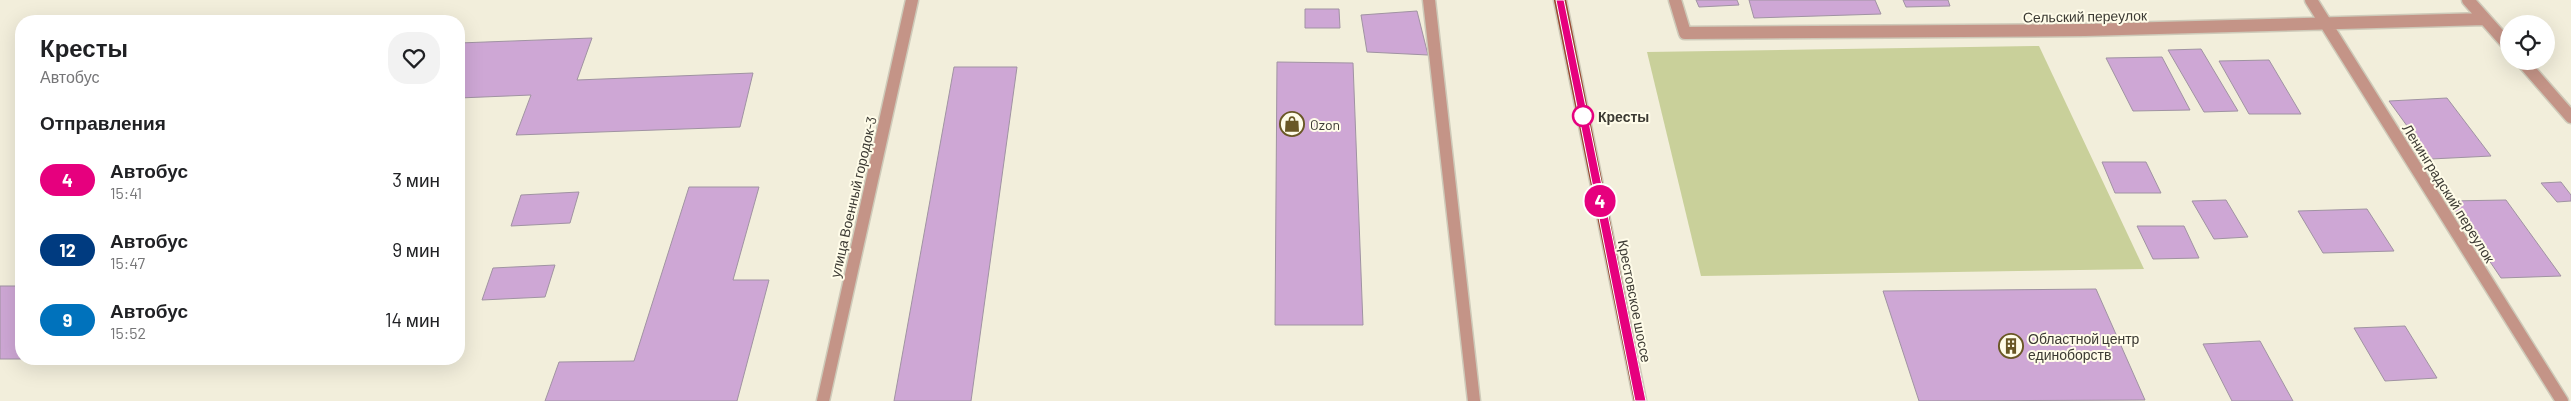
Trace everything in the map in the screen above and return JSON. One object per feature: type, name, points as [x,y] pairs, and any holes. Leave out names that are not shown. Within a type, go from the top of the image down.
[{"type":"main road","name":"Крестовское шоссе","points":[[1560,0],[1640,401]]},
{"type":"street","name":"улица Военный городок-3","points":[[823,401],[912,0]]},
{"type":"street","points":[[1428,0],[1474,401]]},
{"type":"street","name":"Сельский переулок","points":[[1675,0],[1685,33],[2061,32],[2327,26],[2485,18]]},
{"type":"street","name":"Ленинградский переулок","points":[[2311,0],[2562,401]]},
{"type":"street","points":[[2468,0],[2500,36]]},
{"type":"street","points":[[2530,70],[2571,117]]},
{"type":"green space","points":[[2039,46],[2144,269],[1701,276],[1647,52]]},
{"type":"building","points":[[1696,0],[1737,0],[1739,5],[1699,7]]},
{"type":"building","points":[[1749,0],[1875,0],[1881,14],[1754,18]]},
{"type":"building","points":[[1903,0],[1948,0],[1950,6],[1906,7]]},
{"type":"building","points":[[1305,9],[1339,9],[1340,28],[1305,28]]},
{"type":"building","points":[[1417,11],[1428,55],[1367,52],[1361,15]]},
{"type":"building","points":[[592,38],[577,80],[753,73],[740,127],[516,135],[531,95],[465,98],[465,43]]},
{"type":"building","points":[[2201,49],[2238,111],[2204,112],[2168,50]]},
{"type":"building","points":[[2162,57],[2190,110],[2133,111],[2106,58]]},
{"type":"building","points":[[2269,60],[2301,114],[2249,114],[2219,61]]},
{"type":"building","points":[[1277,62],[1353,63],[1363,325],[1275,325]]},
{"type":"building","points":[[954,67],[1017,67],[971,401],[894,401]]},
{"type":"building","points":[[2447,98],[2491,156],[2431,159],[2389,101]]},
{"type":"building","points":[[2102,162],[2146,162],[2161,193],[2115,193]]},
{"type":"building","points":[[2561,182],[2571,195],[2571,201],[2557,202],[2541,183]]},
{"type":"building","points":[[689,187],[759,187],[733,280],[769,280],[737,401],[545,401],[559,362],[634,361]]},
{"type":"building","points":[[579,192],[570,223],[511,226],[521,195]]},
{"type":"building","points":[[2226,200],[2248,237],[2214,239],[2192,201]]},
{"type":"building","points":[[2506,200],[2561,276],[2501,278],[2449,201]]},
{"type":"building","points":[[2367,209],[2394,251],[2323,253],[2298,211]]},
{"type":"building","points":[[2137,226],[2184,226],[2199,258],[2153,259]]},
{"type":"building","points":[[555,265],[545,297],[482,300],[493,268]]},
{"type":"building","points":[[0,286],[15,286],[15,359],[0,359]]},
{"type":"building","name":"Областной центр единоборств","points":[[2096,289],[2145,400],[1919,401],[1883,291]]},
{"type":"building","points":[[2405,326],[2437,378],[2385,381],[2354,328]]},
{"type":"building","points":[[2260,341],[2293,401],[2232,401],[2203,344]]},
{"type":"bus line","name":"4","points":[[1560,0],[1641,401]]},
{"type":"place","name":"Кресты","points":[[1583,116]]},
{"type":"place","name":"Ozon","points":[[1292,124]]},
{"type":"place","name":"Областной центр единоборств","points":[[2011,346]]}]
